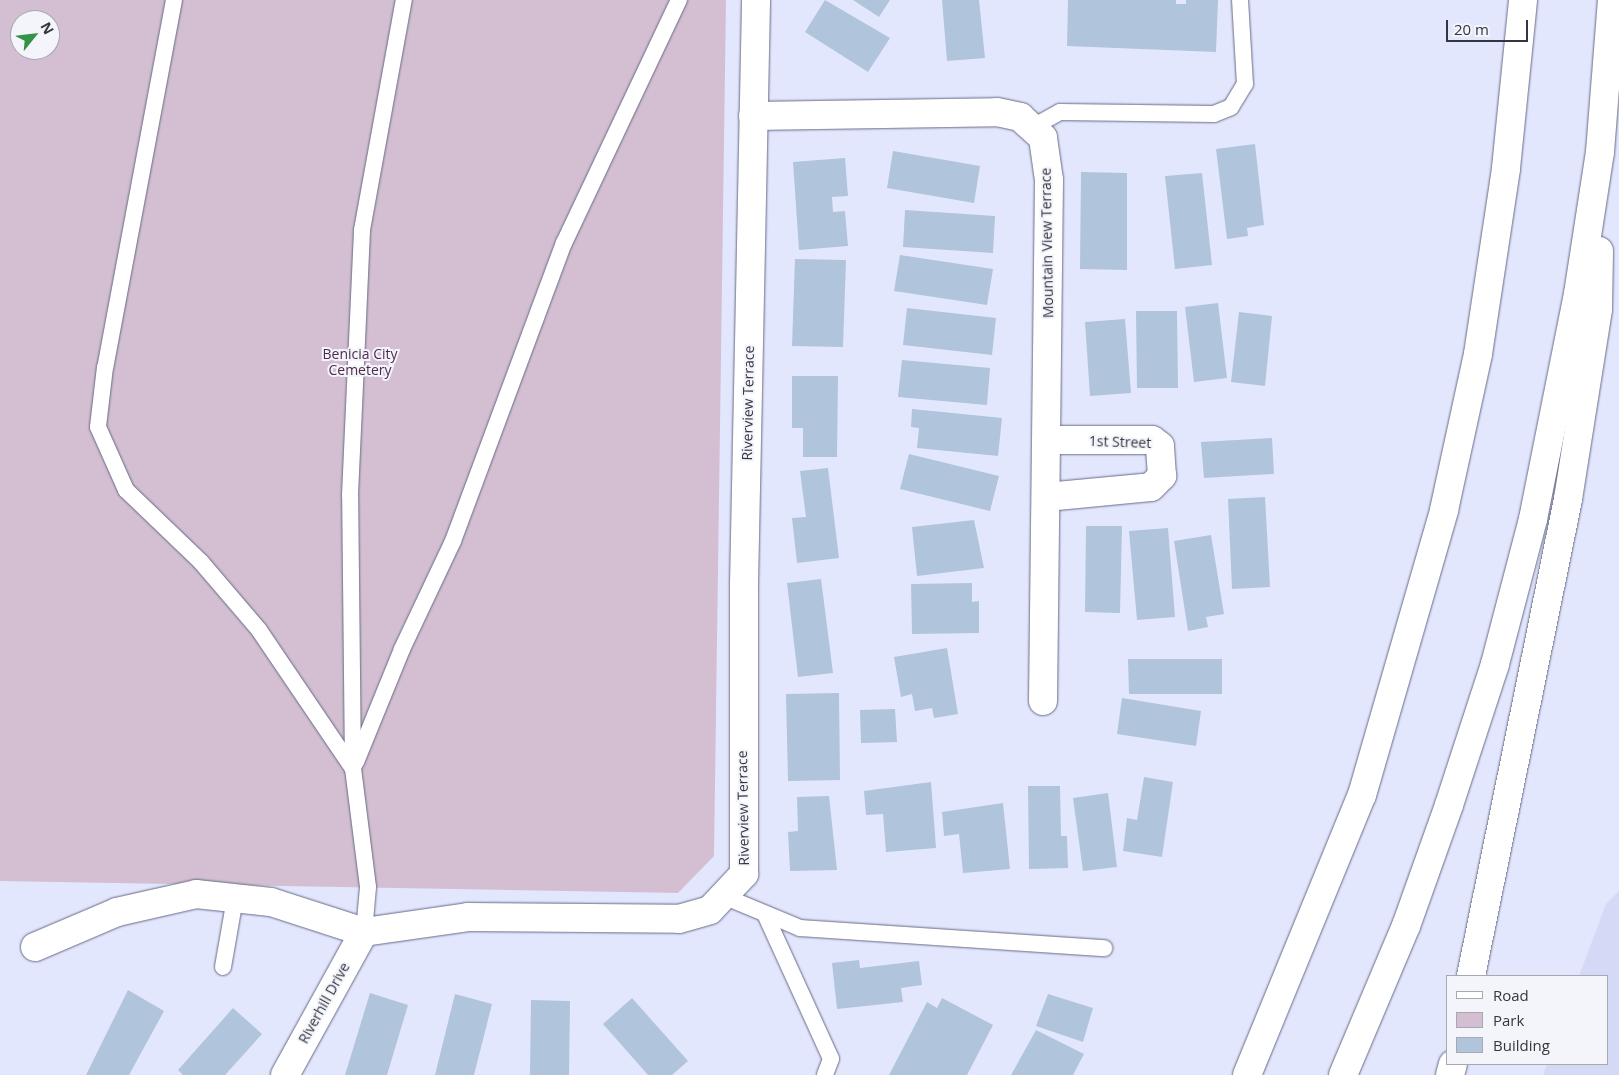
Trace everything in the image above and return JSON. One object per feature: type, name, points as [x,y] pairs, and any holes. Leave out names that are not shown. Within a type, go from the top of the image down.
[{"type":"main road","name":"Riverview Terrace","points":[[35,947],[117,912],[196,894],[271,902],[364,932],[468,917],[679,919],[710,910],[744,874],[756,0]]},
{"type":"main road","points":[[1247,1075],[1362,795],[1444,510],[1485,305],[1506,168],[1523,0]]},
{"type":"main road","points":[[1471,975],[1568,499],[1598,309],[1600,152],[1612,0]]},
{"type":"main road","name":"Mountain View Terrace","points":[[753,116],[997,112],[1020,116],[1043,138],[1049,180],[1044,701]]},
{"type":"main road","points":[[1343,1075],[1406,926],[1495,664],[1535,510],[1578,294],[1600,152]]},
{"type":"main road","name":"1st Street","points":[[1046,498],[1151,487],[1162,476],[1160,446],[1152,440],[1047,440]]},
{"type":"main road","name":"Riverhill Drive","points":[[285,1075],[364,932]]},
{"type":"lane","points":[[174,0],[105,367],[98,427],[126,490],[201,562],[259,630],[353,769]]},
{"type":"lane","points":[[364,932],[368,888],[353,769],[350,495],[362,230],[404,0]]},
{"type":"lane","points":[[353,769],[402,649],[453,541],[564,243],[679,0]]},
{"type":"lane","points":[[1032,128],[1060,112],[1214,114],[1230,107],[1245,84],[1240,0]]},
{"type":"lane","points":[[723,896],[800,928],[1104,948]]},
{"type":"lane","points":[[223,966],[235,898]]},
{"type":"lane","points":[[765,914],[831,1059],[825,1075]]},
{"type":"shaded area","points":[[1619,891],[1619,1075],[1543,1075],[1547,1065],[1609,1065],[1609,975],[1579,975],[1606,904]]},
{"type":"green space","name":"Benicia City Cemetery","points":[[0,0],[726,0],[714,856],[678,893],[0,881]]},
{"type":"building","points":[[825,0],[890,38],[868,72],[805,32]]},
{"type":"building","points":[[853,0],[890,0],[879,17]]},
{"type":"building","points":[[942,0],[979,0],[985,58],[947,61]]},
{"type":"building","points":[[1068,0],[1176,0],[1176,4],[1186,4],[1186,0],[1218,0],[1216,52],[1067,46]]},
{"type":"building","points":[[1255,144],[1264,225],[1247,228],[1248,236],[1227,239],[1216,149]]},
{"type":"building","points":[[893,151],[980,166],[974,203],[887,188]]},
{"type":"building","points":[[845,158],[848,196],[832,197],[833,212],[845,211],[848,246],[799,250],[793,162]]},
{"type":"building","points":[[1081,172],[1127,173],[1127,270],[1080,269]]},
{"type":"building","points":[[1202,173],[1212,265],[1175,269],[1165,176]]},
{"type":"building","points":[[905,210],[995,216],[993,253],[903,247]]},
{"type":"building","points":[[900,255],[993,269],[987,305],[894,291]]},
{"type":"building","points":[[795,259],[846,260],[843,347],[792,346]]},
{"type":"building","points":[[1218,303],[1227,378],[1194,382],[1185,307]]},
{"type":"building","points":[[907,308],[996,318],[992,355],[903,345]]},
{"type":"building","points":[[1136,311],[1177,311],[1178,388],[1137,388]]},
{"type":"building","points":[[1239,312],[1272,316],[1265,386],[1231,382]]},
{"type":"building","points":[[1125,319],[1131,393],[1090,396],[1085,322]]},
{"type":"building","points":[[902,360],[990,368],[987,405],[898,397]]},
{"type":"building","points":[[792,376],[838,376],[837,457],[803,457],[803,428],[792,428]]},
{"type":"building","points":[[912,409],[1002,418],[998,456],[917,448],[919,428],[911,427]]},
{"type":"building","points":[[1272,438],[1274,474],[1204,478],[1201,442]]},
{"type":"building","points":[[909,454],[999,476],[990,511],[900,489]]},
{"type":"building","points":[[828,468],[839,558],[797,563],[792,518],[806,517],[800,471]]},
{"type":"building","points":[[1265,497],[1270,587],[1232,589],[1228,499]]},
{"type":"building","points":[[974,520],[984,568],[917,576],[912,527]]},
{"type":"building","points":[[1086,526],[1122,526],[1120,613],[1085,612]]},
{"type":"building","points":[[1168,528],[1175,617],[1137,620],[1129,531]]},
{"type":"building","points":[[1211,535],[1224,614],[1206,617],[1208,627],[1188,631],[1174,541]]},
{"type":"building","points":[[821,579],[833,673],[798,677],[787,583]]},
{"type":"building","points":[[972,583],[972,602],[979,601],[979,633],[912,634],[911,584]]},
{"type":"building","points":[[947,648],[958,714],[934,718],[932,708],[915,711],[912,694],[901,697],[894,657]]},
{"type":"building","points":[[1128,659],[1222,659],[1222,694],[1129,694]]},
{"type":"building","points":[[839,693],[840,780],[788,781],[786,694]]},
{"type":"building","points":[[1122,698],[1201,711],[1196,746],[1117,734]]},
{"type":"building","points":[[895,709],[897,742],[861,743],[860,710]]},
{"type":"building","points":[[1144,777],[1173,782],[1162,857],[1123,851],[1127,818],[1137,820]]},
{"type":"building","points":[[931,782],[936,848],[886,852],[883,814],[866,815],[864,791]]},
{"type":"building","points":[[1028,786],[1060,786],[1061,836],[1067,836],[1068,868],[1029,869]]},
{"type":"building","points":[[1108,793],[1117,867],[1083,871],[1073,798]]},
{"type":"building","points":[[829,796],[837,870],[790,871],[788,832],[798,831],[797,797]]},
{"type":"building","points":[[1003,803],[1010,869],[963,873],[959,834],[944,836],[942,812]]},
{"type":"building","points":[[859,960],[860,968],[919,961],[922,985],[901,988],[903,1002],[837,1009],[832,963]]},
{"type":"building","points":[[128,990],[164,1011],[129,1075],[86,1075]]},
{"type":"building","points":[[370,993],[408,1005],[387,1075],[345,1075]]},
{"type":"building","points":[[455,994],[492,1004],[474,1075],[435,1075]]},
{"type":"building","points":[[1048,994],[1093,1008],[1083,1042],[1036,1026]]},
{"type":"building","points":[[632,998],[688,1061],[672,1075],[648,1075],[603,1024]]},
{"type":"building","points":[[942,998],[993,1025],[967,1075],[889,1075],[927,1002],[937,1008]]},
{"type":"building","points":[[531,1000],[570,1001],[569,1075],[530,1075]]},
{"type":"building","points":[[233,1008],[262,1034],[225,1075],[183,1075],[178,1070]]},
{"type":"building","points":[[1036,1030],[1084,1054],[1073,1075],[1011,1075]]}]
